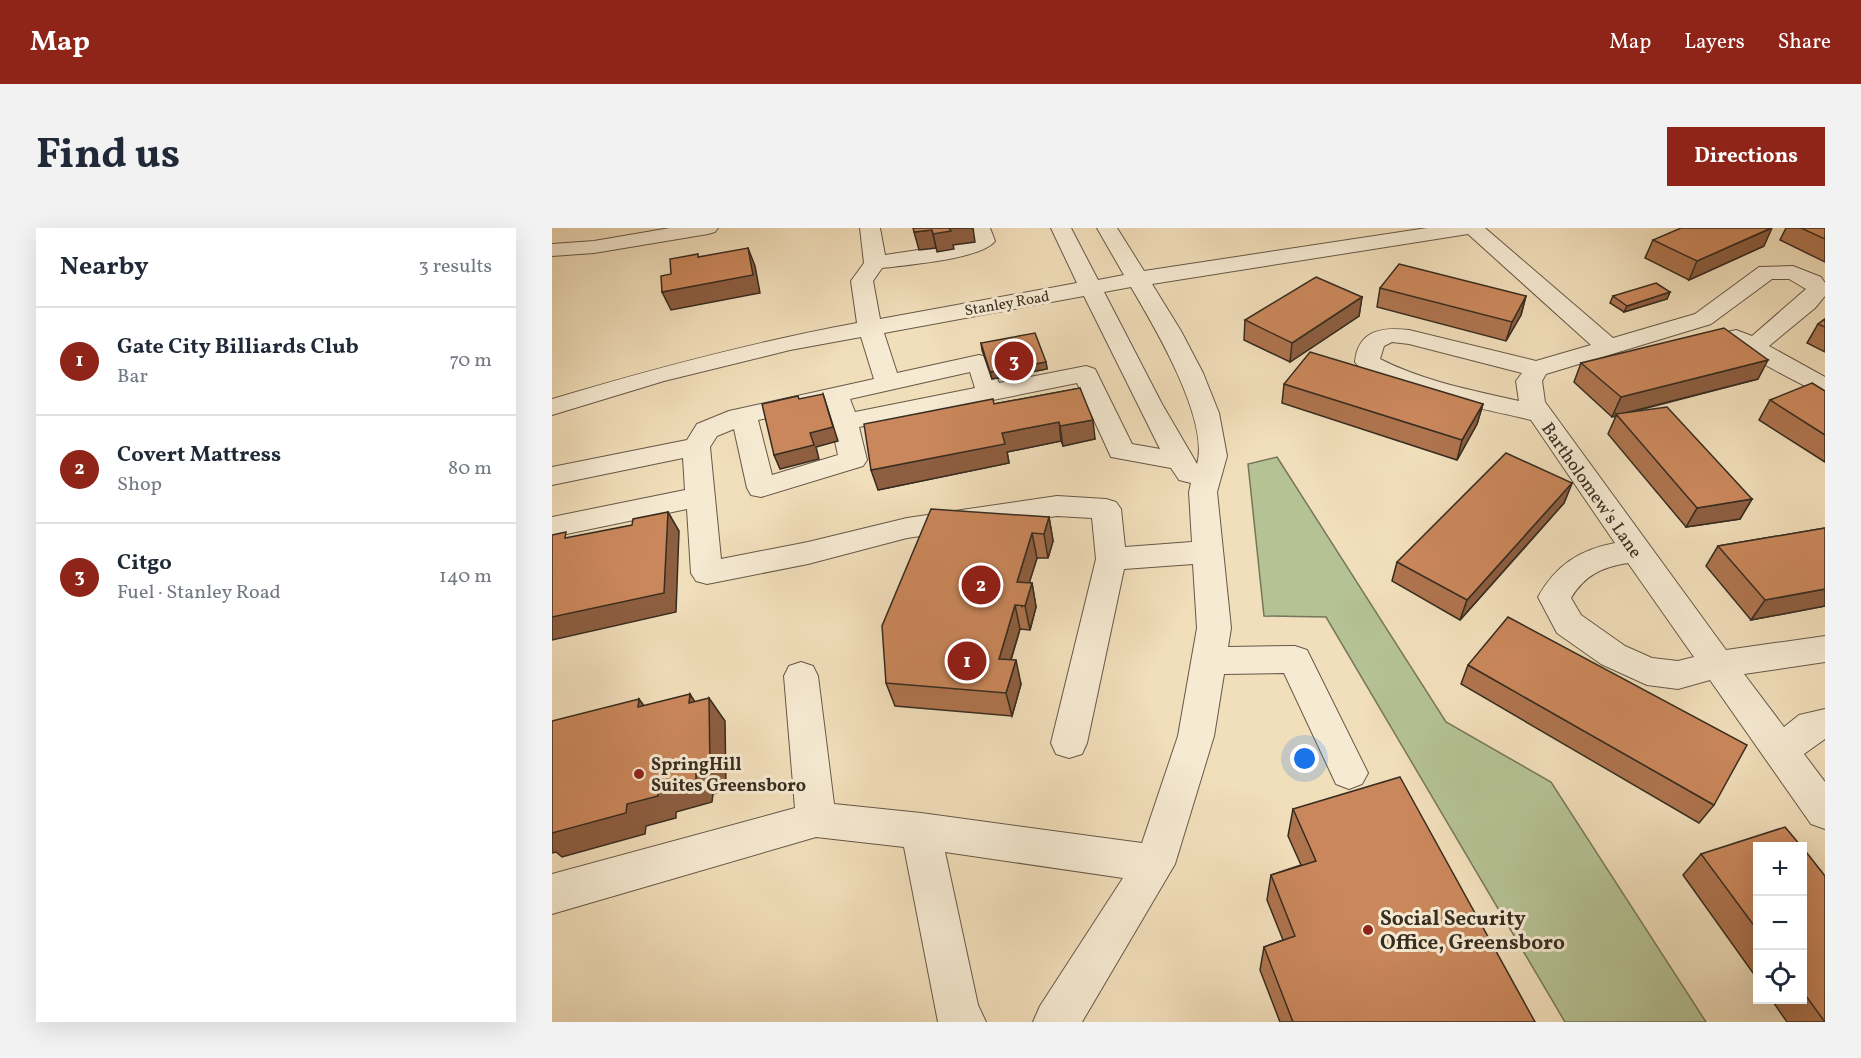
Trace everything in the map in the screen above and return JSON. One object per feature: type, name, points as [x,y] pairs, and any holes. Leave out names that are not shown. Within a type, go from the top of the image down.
[{"type":"street","points":[[552,250],[594,247],[708,228]]},
{"type":"street","points":[[870,228],[875,249],[875,263],[862,281],[869,328],[888,383]]},
{"type":"street","points":[[875,263],[963,250],[984,241],[980,228]]},
{"type":"street","points":[[1061,228],[1180,461],[1203,492]]},
{"type":"street","points":[[1056,1022],[1155,864],[1196,736],[1214,628],[1203,492],[1213,456],[1206,413],[1190,373],[1169,331],[1107,228]]},
{"type":"street","name":"Stanley Road","points":[[552,407],[656,376],[790,343],[1138,279],[1467,228]]},
{"type":"street","points":[[1473,228],[1608,348]]},
{"type":"street","points":[[1539,414],[1443,390],[1381,370],[1367,362],[1368,352],[1375,341],[1389,335],[1399,336],[1537,369],[1703,319],[1767,272],[1792,273],[1813,282],[1818,290],[1808,303],[1753,347]]},
{"type":"street","points":[[1703,319],[1825,387]]},
{"type":"street","points":[[990,393],[979,362],[744,416],[707,430],[696,447],[707,573],[808,553],[907,528],[1057,506],[1106,509],[1111,559],[1069,743]]},
{"type":"street","name":"Bartholomew's Lane","points":[[1537,369],[1529,381],[1532,402],[1539,414],[1825,812]]},
{"type":"street","points":[[844,422],[1086,374],[1121,451],[1180,461]]},
{"type":"street","points":[[744,416],[761,488],[853,460],[837,394]]},
{"type":"street","points":[[552,476],[696,447]]},
{"type":"street","points":[[552,527],[700,497]]},
{"type":"street","points":[[1636,551],[1595,557],[1567,576],[1554,597],[1569,624],[1613,654],[1647,670],[1678,675],[1718,664],[1825,649]]},
{"type":"street","points":[[1111,559],[1209,552]]},
{"type":"street","points":[[1208,661],[1295,659],[1349,773]]},
{"type":"street","points":[[801,676],[816,820]]},
{"type":"street","points":[[1782,751],[1812,726],[1825,724]]},
{"type":"street","points":[[552,894],[816,820],[921,831],[1155,864]]},
{"type":"street","points":[[921,831],[958,1016],[963,1022]]},
{"type":"green space","points":[[1277,457],[1446,722],[1551,782],[1706,1022],[1565,1022],[1326,617],[1264,616],[1248,464]]},
{"type":"building","points":[[913,228],[949,228],[951,231],[933,234],[932,230],[914,232]]},
{"type":"building","points":[[1681,228],[1771,228],[1697,261],[1653,240]]},
{"type":"building","points":[[1801,228],[1825,228],[1825,239]]},
{"type":"building","points":[[748,248],[753,275],[662,292],[661,276],[671,274],[670,259],[698,254],[698,257]]},
{"type":"building","points":[[1399,264],[1526,296],[1512,322],[1380,288]]},
{"type":"building","points":[[1316,277],[1362,297],[1292,343],[1245,320]]},
{"type":"building","points":[[1656,283],[1670,292],[1627,306],[1613,296]]},
{"type":"building","points":[[1825,319],[1825,327],[1818,324]]},
{"type":"building","points":[[1724,328],[1768,360],[1621,397],[1581,363]]},
{"type":"building","points":[[1035,333],[1046,362],[990,372],[981,343]]},
{"type":"building","points":[[1310,352],[1483,404],[1462,440],[1284,384]]},
{"type":"building","points":[[1812,383],[1825,391],[1825,435],[1770,400]]},
{"type":"building","points":[[1080,388],[1093,420],[1060,426],[1059,422],[1002,433],[1005,444],[871,470],[864,424],[993,399],[994,404]]},
{"type":"building","points":[[823,394],[833,427],[810,433],[814,445],[774,455],[762,404],[798,396],[799,399]]},
{"type":"building","points":[[1667,407],[1752,499],[1697,508],[1616,414]]},
{"type":"building","points":[[1506,453],[1572,483],[1467,600],[1397,562]]},
{"type":"building","points":[[931,509],[1049,517],[1044,534],[1032,533],[1017,582],[1032,583],[1025,606],[1015,605],[999,659],[1016,660],[1006,693],[886,683],[882,626]]},
{"type":"building","points":[[668,512],[664,593],[552,617],[552,535],[566,532],[565,538],[632,525],[633,519]]},
{"type":"building","points":[[1825,528],[1825,589],[1765,600],[1718,546]]},
{"type":"building","points":[[1508,617],[1747,745],[1714,805],[1468,665]]},
{"type":"building","name":"SpringHill Suites Greensboro","points":[[690,694],[689,703],[709,698],[710,768],[696,772],[696,780],[658,791],[658,796],[627,804],[626,813],[552,833],[552,721],[639,699],[638,707]]},
{"type":"building","name":"Social Security Office, Greensboro","points":[[1400,777],[1535,1022],[1293,1022],[1264,947],[1295,936],[1271,875],[1316,861],[1293,809]]},
{"type":"building","points":[[1785,827],[1798,842],[1753,842],[1753,924],[1701,854]]},
{"type":"building","points":[[1807,853],[1825,876],[1825,1022],[1807,997]]},
{"type":"place","name":"Citgo","points":[[1014,361]]},
{"type":"place","name":"Covert Mattress","points":[[981,585]]},
{"type":"place","name":"Gate City Billiards Club","points":[[967,661]]},
{"type":"place","name":"SpringHill Suites Greensboro","points":[[639,774]]},
{"type":"place","name":"Social Security Office, Greensboro","points":[[1368,930]]}]
